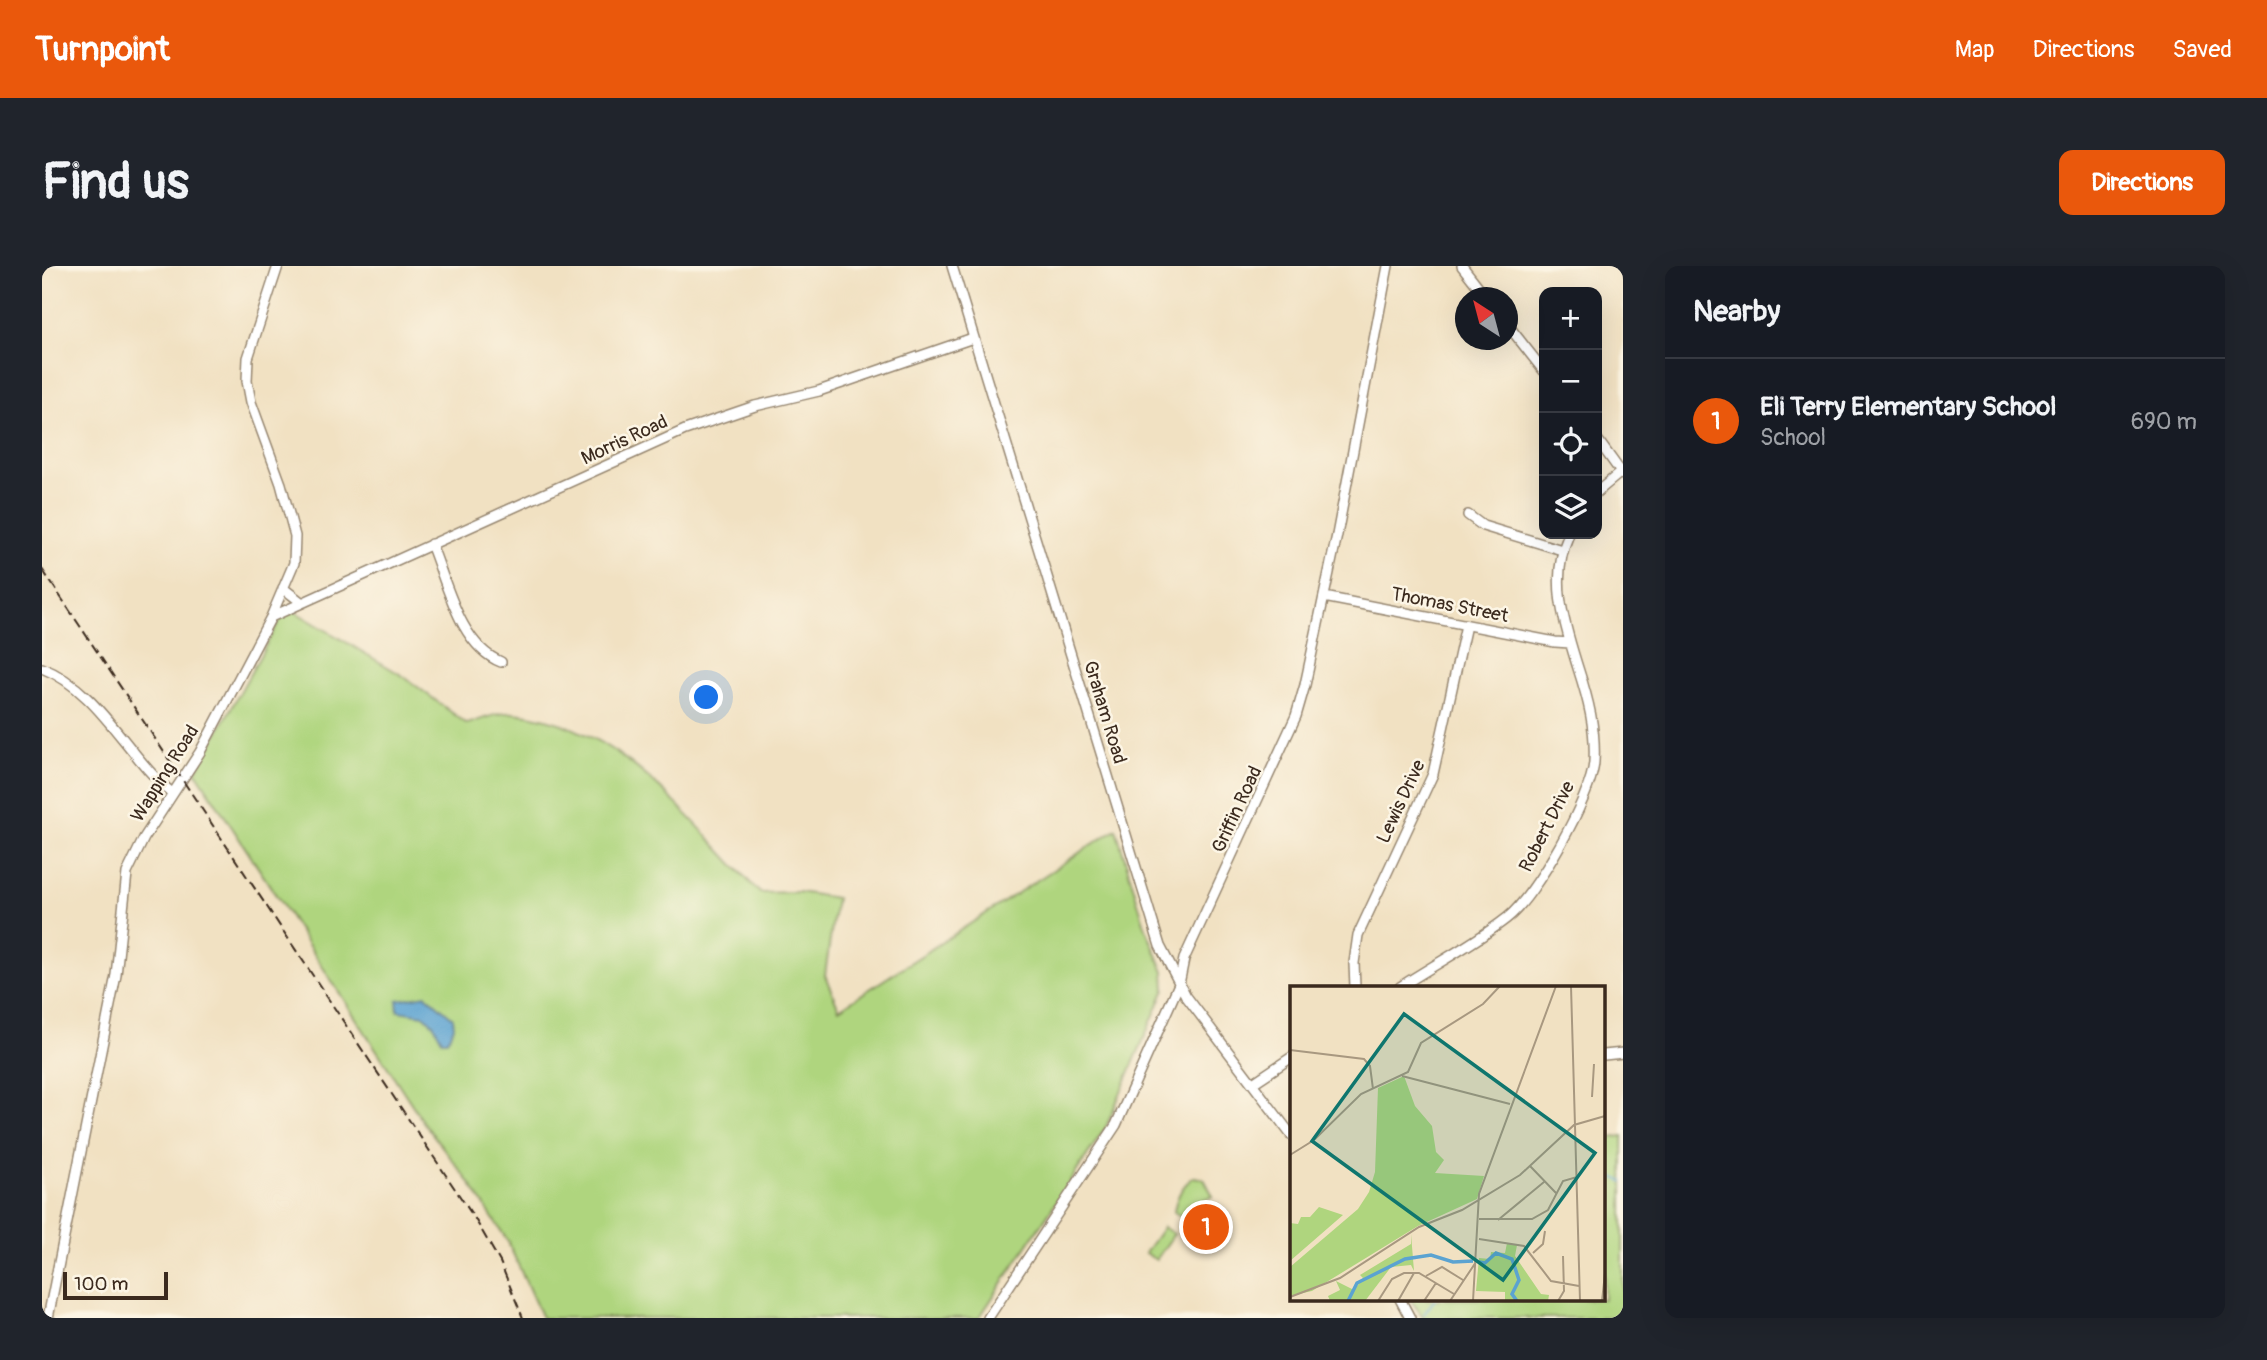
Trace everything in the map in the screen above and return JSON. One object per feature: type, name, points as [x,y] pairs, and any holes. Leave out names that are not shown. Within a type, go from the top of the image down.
[{"type":"street","name":"Wapping Road","points":[[48,1318],[116,975],[127,873],[172,793],[200,752],[271,618],[294,563],[295,536],[281,484],[251,402],[247,381],[248,358],[278,266]]},
{"type":"street","name":"Graham Road","points":[[952,266],[1156,934],[1179,984],[1290,1133]]},
{"type":"street","name":"Griffin Road","points":[[988,1318],[1116,1125],[1179,984],[1184,959],[1296,716],[1324,597],[1388,266]]},
{"type":"street","points":[[1462,266],[1478,287]]},
{"type":"street","name":"Morris Road","points":[[271,618],[301,602],[720,416],[819,391],[973,338]]},
{"type":"street","points":[[1518,338],[1539,365]]},
{"type":"street","points":[[1602,446],[1622,474],[1602,488]]},
{"type":"street","points":[[1468,515],[1483,526],[1562,550]]},
{"type":"street","name":"Robert Drive","points":[[1402,986],[1509,917],[1543,874],[1584,796],[1594,765],[1594,726],[1560,605],[1562,550],[1567,539]]},
{"type":"street","points":[[430,544],[471,641],[486,656],[501,662]]},
{"type":"street","points":[[283,588],[301,602]]},
{"type":"street","name":"Thomas Street","points":[[1324,597],[1570,643]]},
{"type":"street","name":"Lewis Drive","points":[[1355,986],[1354,963],[1358,935],[1439,756],[1466,625]]},
{"type":"street","points":[[42,668],[66,681],[86,698],[172,793]]},
{"type":"street","points":[[1605,1055],[1623,1053]]},
{"type":"street","points":[[1253,1083],[1290,1058]]},
{"type":"street","points":[[1401,1300],[1410,1318]]},
{"type":"green space","points":[[287,607],[403,676],[467,724],[514,713],[552,721],[588,735],[651,780],[680,807],[760,893],[799,892],[836,898],[825,975],[839,1009],[1116,829],[1146,929],[1164,972],[1165,989],[1106,1127],[979,1318],[542,1318],[507,1240],[470,1183],[424,1123],[196,772]]},
{"type":"green space","points":[[1623,1136],[1623,1318],[1424,1318],[1411,1300],[1605,1300],[1605,1139]]},
{"type":"green space","points":[[1194,1177],[1204,1179],[1213,1196],[1194,1204],[1181,1217],[1174,1212],[1176,1202],[1180,1192]]},
{"type":"green space","points":[[1163,1227],[1174,1234],[1156,1260],[1145,1253]]},
{"type":"water","points":[[426,995],[453,1018],[454,1027],[447,1040],[442,1040],[434,1025],[424,1015],[398,1011],[397,1000]]},
{"type":"waterway","points":[[1605,1174],[1623,1181]]},
{"type":"waterway","points":[[1424,1314],[1434,1300]]},
{"type":"railway","points":[[42,569],[475,1219],[500,1262],[523,1318]]},
{"type":"place","name":"Eli Terry Elementary School","points":[[1206,1227]]}]
